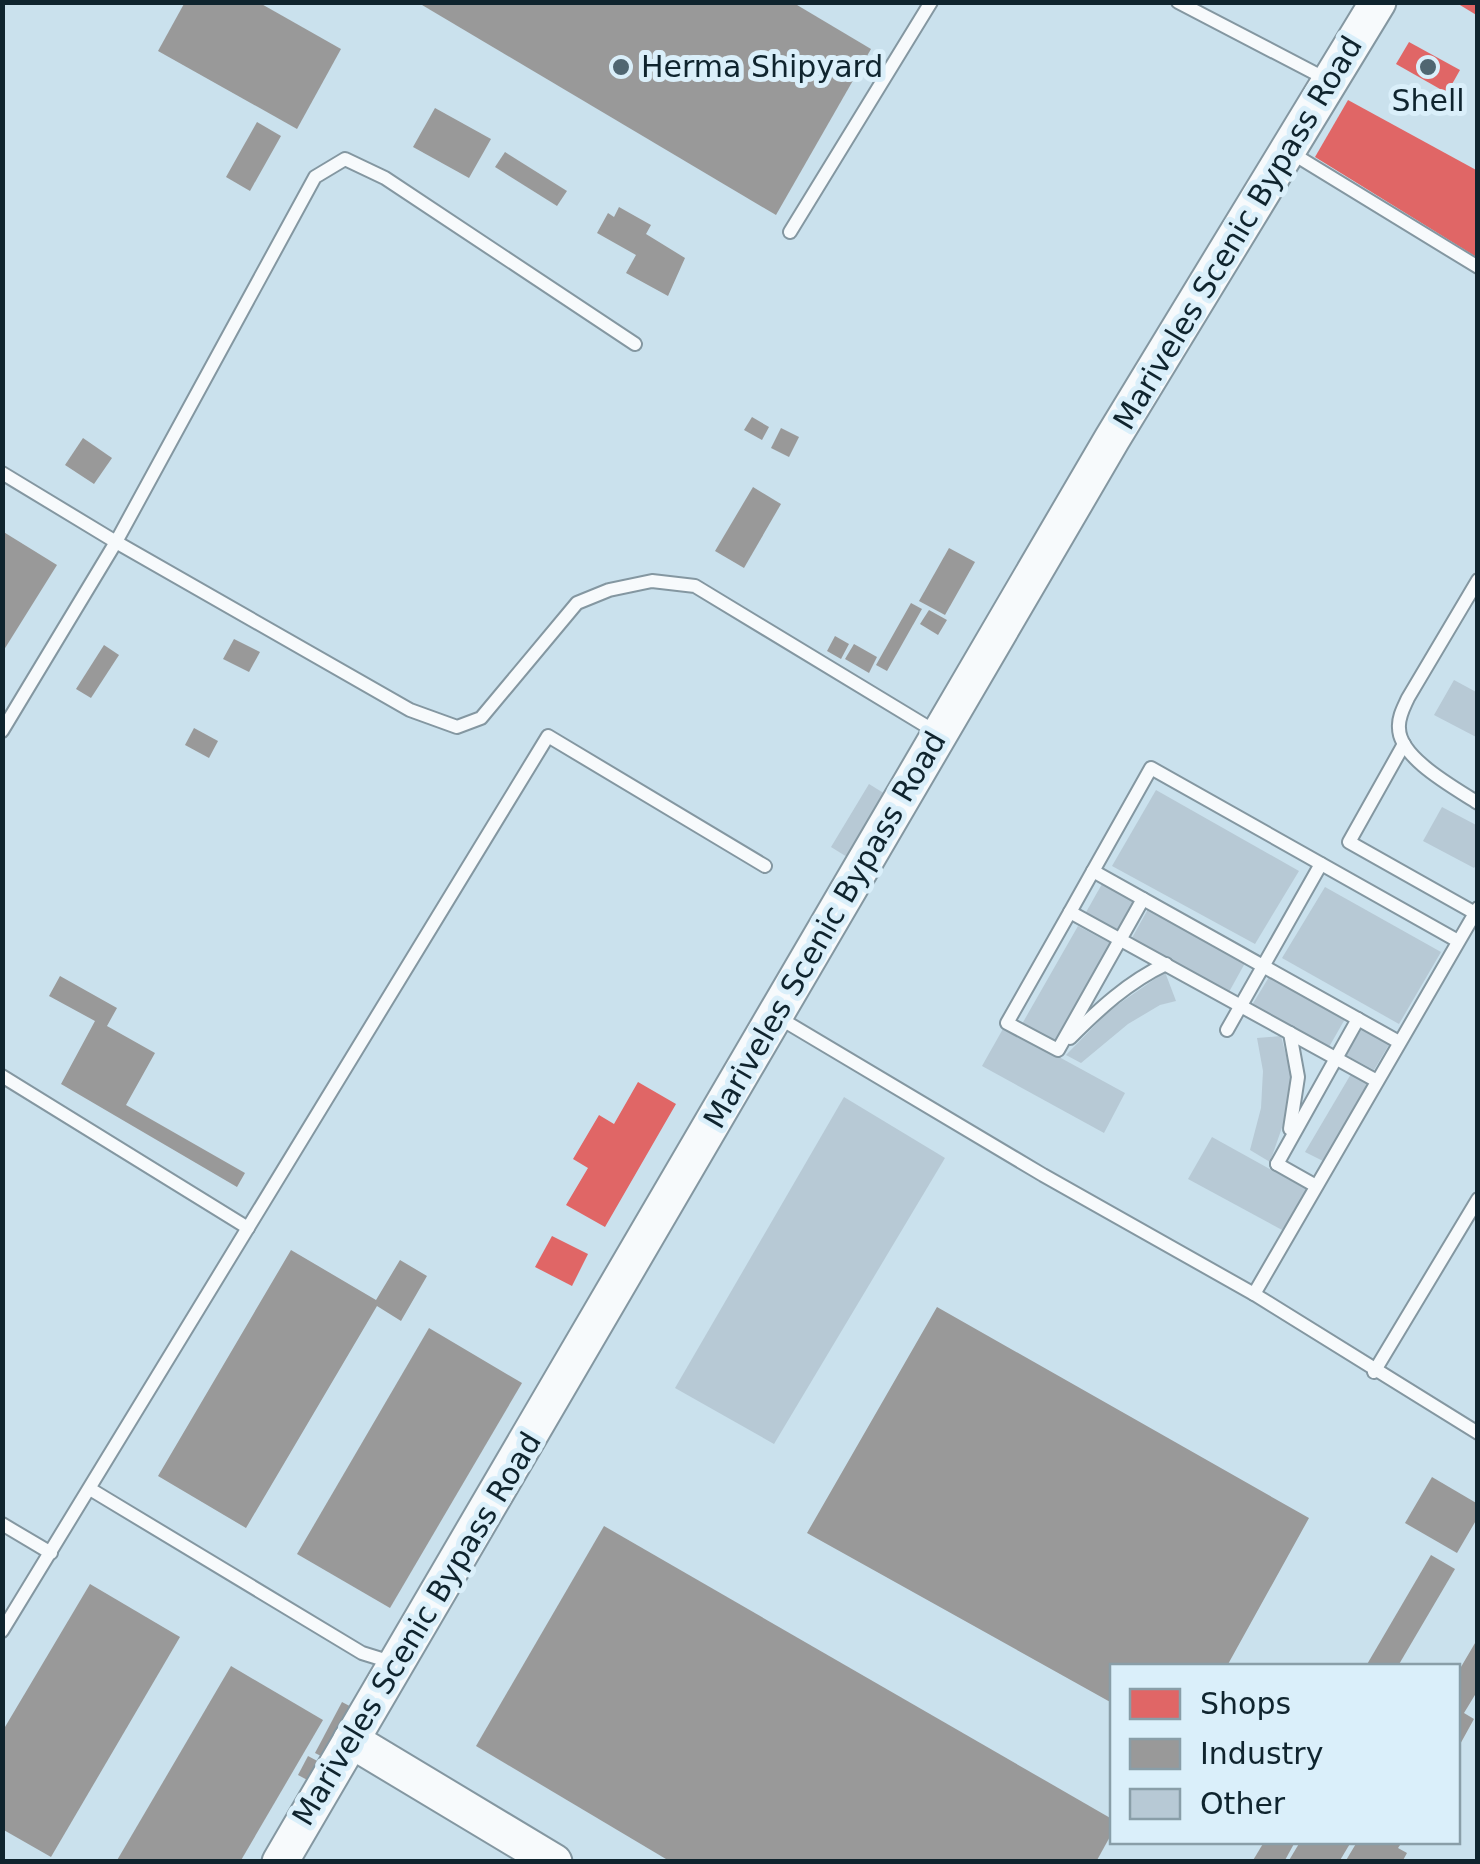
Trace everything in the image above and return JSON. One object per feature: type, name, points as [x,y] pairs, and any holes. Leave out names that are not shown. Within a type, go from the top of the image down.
[{"type":"main road","name":"Mariveles Scenic Bypass Road","points":[[280,1862],[1102,456],[1378,2]]},
{"type":"main road","points":[[351,1740],[554,1862]]},
{"type":"lane","points":[[790,232],[931,2]]},
{"type":"lane","points":[[1178,2],[1330,82]]},
{"type":"lane","points":[[1288,150],[1478,267]]},
{"type":"lane","points":[[2,731],[116,542],[315,177],[345,159],[384,178],[635,344]]},
{"type":"lane","points":[[2,474],[410,710],[456,727],[481,718],[577,603],[609,590],[652,581],[694,586],[939,734]]},
{"type":"lane","points":[[1478,580],[1408,698],[1398,732],[1410,755],[1478,803]]},
{"type":"lane","points":[[2,1631],[548,736],[765,866]]},
{"type":"lane","points":[[1254,1294],[1476,910],[1349,842],[1404,744]]},
{"type":"lane","points":[[1058,1050],[1007,1023],[1151,768],[1458,941]]},
{"type":"lane","points":[[1226,1030],[1320,864]]},
{"type":"lane","points":[[1093,870],[1400,1042]]},
{"type":"lane","points":[[1058,1050],[1143,899]]},
{"type":"lane","points":[[1070,912],[1377,1082]]},
{"type":"lane","points":[[1058,1050],[1103,1005],[1143,975],[1166,964]]},
{"type":"lane","points":[[776,1016],[1043,1175],[1254,1294],[1478,1434]]},
{"type":"lane","points":[[1276,1164],[1358,1019]]},
{"type":"lane","points":[[1276,1164],[1294,1116],[1298,1077],[1290,1033]]},
{"type":"lane","points":[[2,1076],[248,1228]]},
{"type":"lane","points":[[1276,1164],[1316,1186]]},
{"type":"lane","points":[[1374,1372],[1478,1199]]},
{"type":"lane","points":[[90,1489],[362,1653],[398,1664]]},
{"type":"lane","points":[[2,1524],[51,1553]]},
{"type":"building: Shops","points":[[1455,2],[1478,2],[1478,16]]},
{"type":"building: Shops","name":"Shell","points":[[1409,42],[1460,70],[1447,93],[1396,64]]},
{"type":"building: Shops","points":[[1348,100],[1478,171],[1478,258],[1315,157]]},
{"type":"building: Shops","points":[[638,1082],[676,1104],[605,1227],[566,1205],[588,1168],[573,1159],[599,1115],[614,1124]]},
{"type":"building: Shops","points":[[552,1236],[588,1254],[572,1286],[535,1267]]},
{"type":"building: Industry","points":[[185,2],[258,2],[341,49],[297,129],[158,51]]},
{"type":"building: Industry","name":"Herma Shipyard","points":[[417,2],[792,2],[871,49],[776,215]]},
{"type":"building: Industry","points":[[435,108],[491,139],[469,178],[413,147]]},
{"type":"building: Industry","points":[[257,122],[281,136],[250,191],[226,177]]},
{"type":"building: Industry","points":[[505,152],[567,191],[557,206],[495,167]]},
{"type":"building: Industry","points":[[619,207],[651,225],[646,234],[685,258],[668,296],[626,273],[636,255],[597,233],[608,213],[614,217]]},
{"type":"building: Industry","points":[[752,417],[769,427],[762,440],[744,430]]},
{"type":"building: Industry","points":[[781,428],[799,437],[789,457],[771,448]]},
{"type":"building: Industry","points":[[83,438],[112,458],[94,484],[65,465]]},
{"type":"building: Industry","points":[[753,487],[781,504],[744,568],[715,551]]},
{"type":"building: Industry","points":[[2,531],[57,565],[2,653]]},
{"type":"building: Industry","points":[[949,548],[975,562],[945,615],[919,601]]},
{"type":"building: Industry","points":[[911,603],[922,609],[887,671],[876,665]]},
{"type":"building: Industry","points":[[929,610],[947,620],[938,635],[920,624]]},
{"type":"building: Industry","points":[[835,636],[849,644],[841,659],[827,651]]},
{"type":"building: Industry","points":[[234,639],[260,652],[249,672],[223,659]]},
{"type":"building: Industry","points":[[854,644],[877,657],[869,673],[845,659]]},
{"type":"building: Industry","points":[[104,645],[119,655],[91,698],[76,689]]},
{"type":"building: Industry","points":[[194,728],[218,741],[209,758],[185,745]]},
{"type":"building: Industry","points":[[60,976],[117,1008],[107,1026],[155,1053],[126,1105],[245,1173],[237,1187],[61,1084],[95,1021],[49,996]]},
{"type":"building: Industry","points":[[291,1250],[376,1300],[400,1260],[427,1276],[401,1321],[377,1306],[246,1528],[158,1476]]},
{"type":"building: Industry","points":[[937,1307],[1309,1518],[1228,1664],[1110,1664],[1110,1702],[807,1533]]},
{"type":"building: Industry","points":[[429,1328],[522,1383],[390,1608],[297,1554]]},
{"type":"building: Industry","points":[[1432,1477],[1478,1504],[1478,1517],[1457,1553],[1405,1523]]},
{"type":"building: Industry","points":[[604,1526],[1110,1818],[1110,1837],[1096,1862],[671,1862],[476,1746]]},
{"type":"building: Industry","points":[[1431,1555],[1455,1569],[1399,1664],[1367,1664]]},
{"type":"building: Industry","points":[[90,1584],[180,1637],[51,1857],[2,1829],[2,1732]]},
{"type":"building: Industry","points":[[1478,1638],[1478,1690],[1464,1713],[1474,1719],[1460,1744],[1460,1669]]},
{"type":"building: Industry","points":[[231,1666],[323,1720],[240,1862],[116,1862]]},
{"type":"building: Industry","points":[[342,1702],[361,1712],[335,1763],[315,1753]]},
{"type":"building: Industry","points":[[308,1756],[323,1764],[313,1783],[298,1775]]},
{"type":"building: Industry","points":[[1263,1844],[1294,1844],[1284,1862],[1252,1862]]},
{"type":"building: Industry","points":[[1299,1844],[1350,1844],[1339,1862],[1288,1862]]},
{"type":"building: Industry","points":[[1356,1844],[1401,1844],[1398,1848],[1407,1853],[1402,1862],[1345,1862]]},
{"type":"building: Other","points":[[1454,680],[1478,693],[1478,738],[1434,715]]},
{"type":"building: Other","points":[[869,784],[890,797],[852,860],[831,847]]},
{"type":"building: Other","points":[[1156,790],[1299,871],[1255,944],[1112,866]]},
{"type":"building: Other","points":[[1442,807],[1478,826],[1478,862],[1474,868],[1423,841]]},
{"type":"building: Other","points":[[1102,884],[1134,901],[1117,931],[1085,914]]},
{"type":"building: Other","points":[[1325,887],[1441,952],[1399,1024],[1282,958]]},
{"type":"building: Other","points":[[1148,909],[1245,963],[1229,992],[1132,938]]},
{"type":"building: Other","points":[[1078,926],[1110,943],[1055,1041],[1022,1024]]},
{"type":"building: Other","points":[[1165,972],[1176,1001],[1160,1005],[1128,1024],[1081,1063],[1066,1055],[1110,1010]]},
{"type":"building: Other","points":[[1269,977],[1345,1019],[1329,1047],[1252,1005]]},
{"type":"building: Other","points":[[1004,1027],[1125,1093],[1104,1133],[982,1066]]},
{"type":"building: Other","points":[[1362,1028],[1390,1043],[1374,1070],[1346,1055]]},
{"type":"building: Other","points":[[1281,1036],[1291,1074],[1286,1116],[1270,1162],[1250,1150],[1261,1108],[1263,1071],[1257,1038]]},
{"type":"building: Other","points":[[1351,1074],[1368,1083],[1323,1161],[1305,1152]]},
{"type":"building: Other","points":[[844,1097],[945,1158],[774,1444],[675,1388]]},
{"type":"building: Other","points":[[1212,1137],[1308,1190],[1284,1231],[1188,1179]]},
{"type":"place","name":"Herma Shipyard","points":[[621,67]]},
{"type":"place","name":"Shell","points":[[1428,67]]}]
